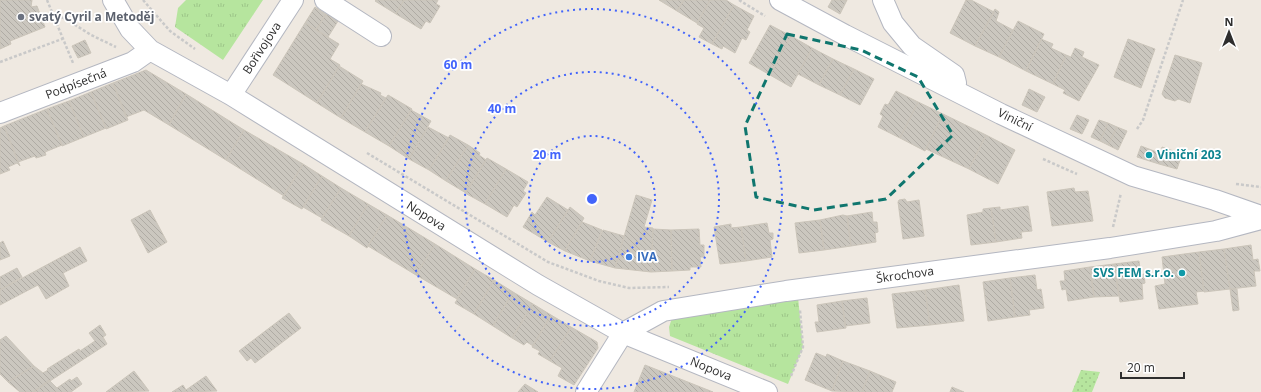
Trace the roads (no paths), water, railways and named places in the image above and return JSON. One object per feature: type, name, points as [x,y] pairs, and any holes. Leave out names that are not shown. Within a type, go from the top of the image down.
[{"type":"street","name":"Nopova","points":[[113,0],[144,54],[231,95],[538,285],[623,333],[767,392]]},
{"type":"street","name":"Bořivojova","points":[[231,95],[292,0]]},
{"type":"street","points":[[325,0],[381,36]]},
{"type":"street","name":"Viniční","points":[[780,0],[840,33],[1133,176],[1215,200],[1261,216]]},
{"type":"street","points":[[883,0],[893,23],[912,46],[954,75],[956,83],[954,89]]},
{"type":"street","name":"Podpísečná","points":[[0,113],[132,62],[144,54]]},
{"type":"street","name":"Škrochova","points":[[586,392],[623,333],[655,314],[675,308],[1110,248],[1216,231],[1261,219]]},
{"type":"place","name":"svatý Cyril a Metoděj","points":[[21,17]]},
{"type":"place","name":"Viniční 203","points":[[1149,155]]},
{"type":"place","name":"IVA","points":[[629,257]]},
{"type":"place","name":"SVS FEM s.r.o.","points":[[1182,273]]}]
